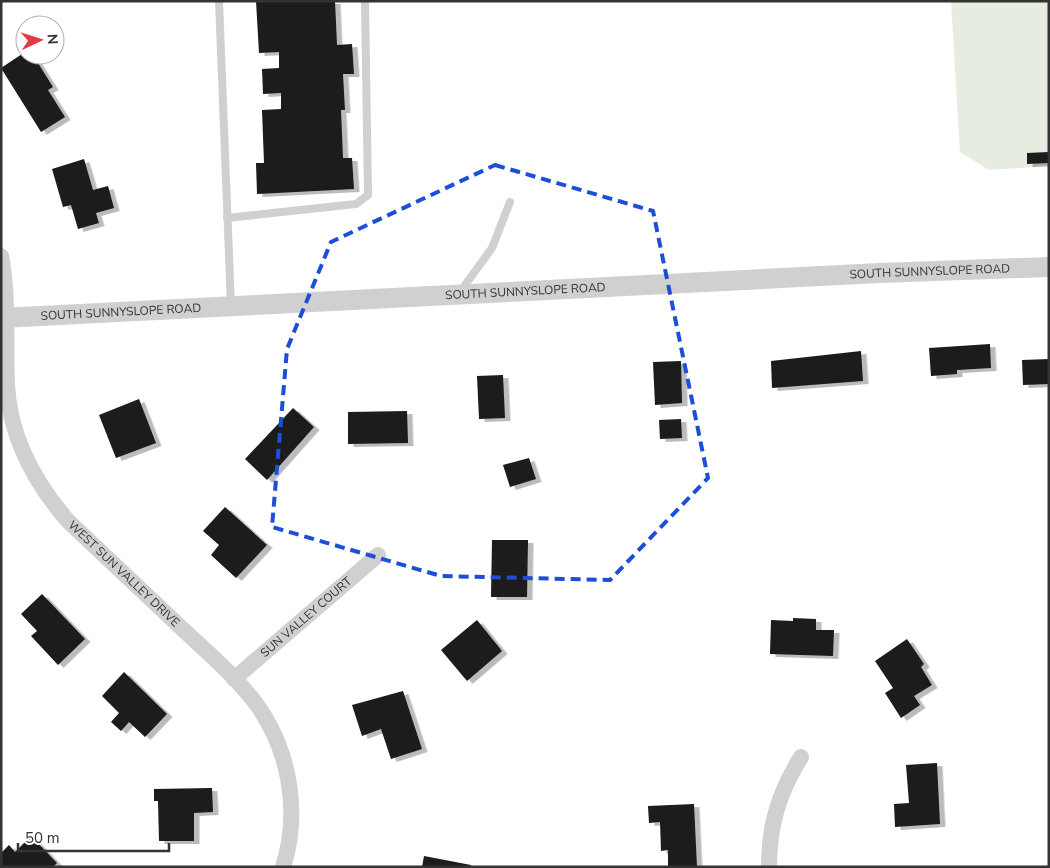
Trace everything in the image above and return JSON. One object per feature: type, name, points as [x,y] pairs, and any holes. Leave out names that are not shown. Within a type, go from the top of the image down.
[{"type":"street","name":"WEST SUN VALLEY DRIVE","points":[[1,256],[7,386],[13,422],[26,459],[51,502],[68,521],[234,679],[263,715],[276,740],[285,764],[292,803],[289,837],[283,867]]},
{"type":"street","name":"SOUTH SUNNYSLOPE ROAD","points":[[4,318],[1049,266]]},
{"type":"street","name":"SUN VALLEY COURT","points":[[234,679],[378,555]]},
{"type":"street","points":[[769,867],[774,814],[784,785],[801,757]]},
{"type":"lane","points":[[218,1],[231,307]]},
{"type":"lane","points":[[227,218],[356,204],[368,195],[366,1]]},
{"type":"lane","points":[[458,295],[492,248],[510,202]]},
{"type":"highlighted area","points":[[495,165],[653,211],[708,478],[610,580],[441,576],[272,527],[287,349],[331,242]]},
{"type":"shaded area","points":[[951,1],[1049,1],[1049,166],[989,170],[960,152]]},
{"type":"building","points":[[256,1],[335,1],[337,45],[352,44],[354,74],[343,74],[345,110],[341,110],[343,158],[352,158],[354,189],[257,194],[256,163],[264,163],[262,110],[281,109],[281,93],[263,94],[262,69],[279,68],[279,52],[259,53]]},
{"type":"building","points":[[15,59],[15,65],[39,65],[53,87],[48,90],[65,117],[41,132],[1,68]]},
{"type":"building","points":[[1049,152],[1049,163],[1027,164],[1027,153]]},
{"type":"building","points":[[84,159],[93,190],[108,186],[114,208],[96,213],[99,223],[78,229],[71,205],[63,207],[52,169]]},
{"type":"building","points":[[990,344],[991,368],[957,370],[957,374],[931,376],[929,348]]},
{"type":"building","points":[[861,351],[863,381],[772,388],[771,361]]},
{"type":"building","points":[[1049,359],[1049,384],[1023,385],[1022,360]]},
{"type":"building","points":[[681,361],[682,403],[655,405],[653,362]]},
{"type":"building","points":[[503,375],[505,418],[479,419],[477,376]]},
{"type":"building","points":[[139,399],[156,443],[116,458],[99,415]]},
{"type":"building","points":[[293,408],[314,427],[267,480],[245,459]]},
{"type":"building","points":[[407,411],[408,443],[348,444],[348,412]]},
{"type":"building","points":[[681,419],[682,438],[660,439],[659,420]]},
{"type":"building","points":[[529,458],[536,479],[510,487],[503,465]]},
{"type":"building","points":[[225,507],[267,545],[236,578],[211,555],[219,545],[203,531]]},
{"type":"building","points":[[492,540],[528,540],[527,597],[491,597]]},
{"type":"building","points":[[42,594],[85,639],[58,665],[31,636],[37,631],[21,614]]},
{"type":"building","points":[[793,618],[816,619],[816,630],[834,630],[833,656],[770,654],[771,620],[793,621]]},
{"type":"building","points":[[477,620],[502,651],[467,681],[441,650]]},
{"type":"building","points":[[907,639],[924,664],[921,667],[932,685],[914,696],[920,705],[901,718],[885,693],[893,688],[875,661]]},
{"type":"building","points":[[124,672],[167,714],[145,737],[129,722],[121,731],[111,722],[119,713],[102,696]]},
{"type":"building","points":[[403,691],[422,749],[391,759],[381,729],[362,736],[352,705]]},
{"type":"building","points":[[937,763],[940,824],[895,827],[894,804],[909,803],[906,765]]},
{"type":"building","points":[[212,788],[213,812],[194,813],[194,841],[159,841],[158,801],[154,801],[154,789]]},
{"type":"building","points":[[694,804],[697,867],[668,867],[668,850],[661,851],[660,822],[649,823],[648,806]]},
{"type":"building","points":[[31,836],[57,863],[53,867],[1,867],[1,853],[9,845],[15,852]]},
{"type":"building","points":[[424,856],[471,865],[470,867],[422,867]]}]
